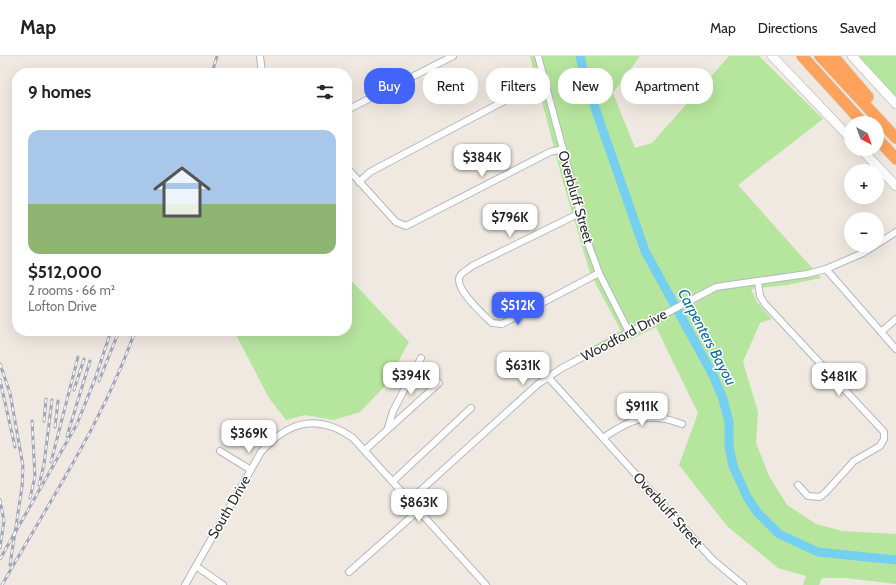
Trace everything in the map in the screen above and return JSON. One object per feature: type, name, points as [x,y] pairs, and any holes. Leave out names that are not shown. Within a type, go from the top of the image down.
[{"type":"highway","points":[[801,56],[858,116]]},
{"type":"highway","points":[[820,56],[896,138]]},
{"type":"highway","points":[[833,56],[896,129]]},
{"type":"highway","points":[[884,146],[896,159]]},
{"type":"main road","points":[[772,56],[844,132]]},
{"type":"main road","points":[[852,56],[896,104]]},
{"type":"main road","points":[[868,156],[896,186]]},
{"type":"street","points":[[260,56],[261,68]]},
{"type":"street","points":[[352,107],[453,56]]},
{"type":"street","name":"Overbluff Street","points":[[538,56],[541,68]]},
{"type":"street","name":"Overbluff Street","points":[[550,100],[580,213],[599,274],[629,332]]},
{"type":"street","points":[[359,182],[370,172],[498,104]]},
{"type":"street","points":[[352,174],[396,222],[404,226],[550,152],[563,149]]},
{"type":"street","points":[[580,213],[472,266],[460,275],[458,280],[462,291],[492,323],[497,325],[502,324],[599,274]]},
{"type":"street","name":"Woodford Drive","points":[[410,500],[548,377],[562,368],[716,287],[826,270],[880,244],[896,232]]},
{"type":"street","points":[[826,270],[896,349]]},
{"type":"street","points":[[758,281],[760,296],[765,304],[884,432],[884,440],[880,446],[854,461],[820,497],[808,496],[798,485]]},
{"type":"street","points":[[881,332],[896,319]]},
{"type":"street","points":[[388,428],[392,410],[421,358]]},
{"type":"street","name":"Overbluff Street","points":[[548,377],[712,559],[743,585]]},
{"type":"street","points":[[365,450],[439,383]]},
{"type":"street","points":[[393,481],[472,408]]},
{"type":"street","points":[[603,438],[622,426],[640,418],[665,418],[682,424]]},
{"type":"street","name":"South Drive","points":[[185,585],[261,452],[276,436],[289,428],[306,424],[322,424],[340,429],[353,438],[420,510],[486,585]]},
{"type":"street","points":[[220,451],[251,470]]},
{"type":"street","points":[[349,572],[420,510]]},
{"type":"street","points":[[196,566],[223,585]]},
{"type":"green space","points":[[530,56],[640,56],[631,68],[621,68],[621,82],[613,93],[635,148],[652,143],[687,104],[713,104],[713,74],[729,56],[759,56],[823,119],[738,185],[821,278],[787,285],[751,289],[757,302],[772,319],[760,323],[743,362],[758,412],[756,443],[769,476],[787,505],[816,524],[842,531],[896,534],[896,584],[846,578],[822,578],[819,585],[803,585],[806,576],[778,568],[727,526],[679,465],[698,413],[656,327],[598,355],[593,346],[621,331],[590,273],[563,182],[543,104],[550,104],[550,68],[533,68]]},
{"type":"green space","points":[[857,56],[896,56],[896,100]]},
{"type":"green space","points":[[352,281],[409,342],[384,387],[360,412],[334,420],[305,415],[286,420],[269,398],[237,336],[352,336]]},
{"type":"waterway","name":"Carpenters Bayou","points":[[580,56],[586,82],[645,251],[713,375],[723,399],[729,422],[729,446],[733,466],[747,497],[757,512],[779,534],[818,552],[896,560]]},
{"type":"railway","points":[[213,68],[217,56]]},
{"type":"railway","points":[[0,559],[77,424],[95,379],[109,336]]},
{"type":"railway","points":[[99,381],[117,336]]},
{"type":"railway","points":[[2,585],[91,429],[122,365],[133,336]]},
{"type":"railway","points":[[51,462],[78,357]]},
{"type":"railway","points":[[74,390],[84,359]]},
{"type":"railway","points":[[67,436],[90,361]]},
{"type":"railway","points":[[0,364],[10,393],[23,466],[22,487],[10,565]]},
{"type":"railway","points":[[0,380],[15,447]]},
{"type":"railway","points":[[44,421],[46,399]]},
{"type":"railway","points":[[39,485],[44,464],[52,400]]},
{"type":"railway","points":[[55,427],[58,401]]},
{"type":"railway","points":[[30,498],[35,477],[32,421]]},
{"type":"railway","points":[[0,500],[4,521],[0,548]]}]
